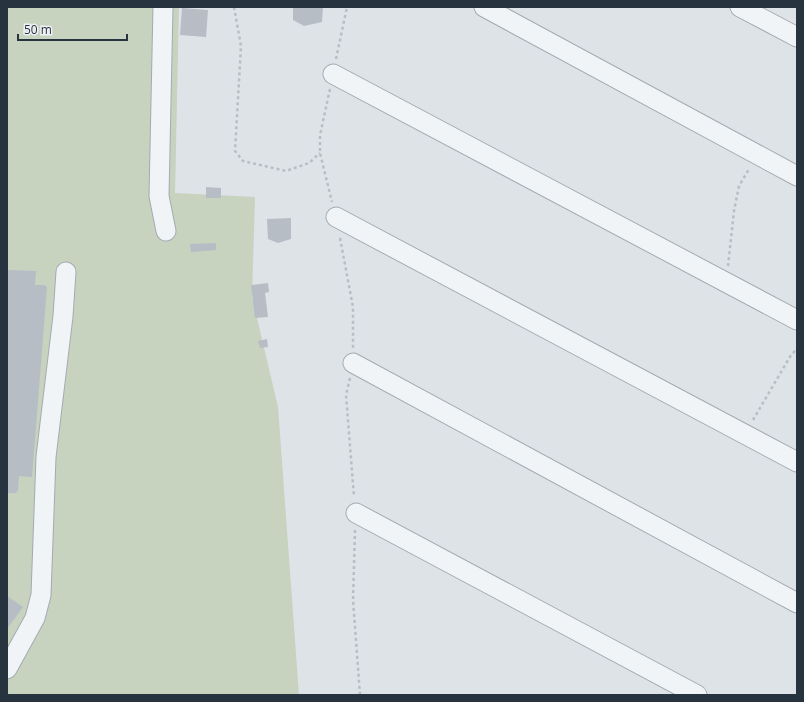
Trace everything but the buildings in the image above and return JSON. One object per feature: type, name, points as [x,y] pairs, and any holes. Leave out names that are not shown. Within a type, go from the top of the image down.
[{"type":"street","points":[[163,7],[159,196],[166,231]]},
{"type":"street","points":[[484,7],[797,176]]},
{"type":"street","points":[[740,7],[797,37]]},
{"type":"street","points":[[333,74],[797,320]]},
{"type":"street","points":[[336,217],[797,462]]},
{"type":"street","points":[[7,669],[35,618],[41,595],[46,457],[63,316],[66,272]]},
{"type":"street","points":[[353,363],[797,603]]},
{"type":"street","points":[[356,514],[697,695]]},
{"type":"path","points":[[234,7],[241,46],[235,151],[243,162],[286,171],[309,163],[320,153]]},
{"type":"path","points":[[726,283],[735,204],[739,186],[756,154]]},
{"type":"path","points":[[744,434],[790,354],[797,349]]},
{"type":"green space","points":[[7,7],[179,7],[175,193],[255,197],[252,297],[278,407],[299,695],[7,695]]}]
